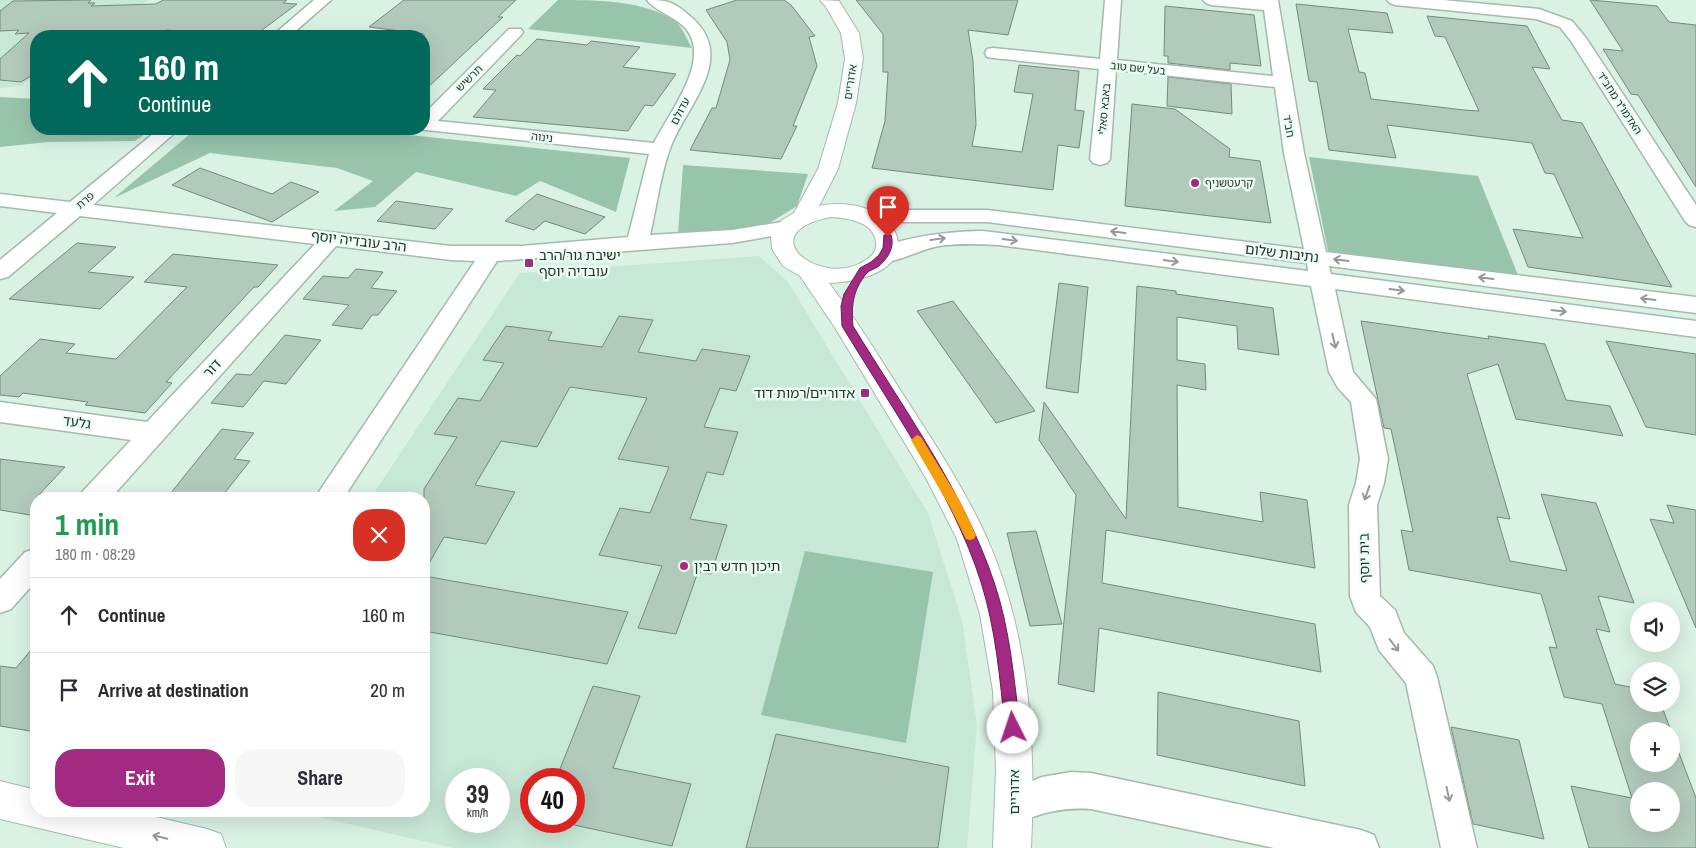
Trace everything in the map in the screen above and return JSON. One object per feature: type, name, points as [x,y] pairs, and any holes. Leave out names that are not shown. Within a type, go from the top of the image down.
[{"type":"street","points":[[287,30],[323,0]]},
{"type":"street","name":"עדולם","points":[[638,242],[660,149],[691,92],[704,54],[702,39],[691,23],[674,10],[655,0]]},
{"type":"street","name":"אדוריים","points":[[795,222],[828,169],[848,103],[854,59],[850,33],[833,4],[828,0]]},
{"type":"street","name":"באבא סאלי","points":[[1100,159],[1112,0]]},
{"type":"street","points":[[1211,0],[1270,6]]},
{"type":"street","name":"האדמו\"ר מחב\"ד","points":[[1395,0],[1522,11],[1554,18],[1572,30],[1696,222]]},
{"type":"street","name":"חב\"ד","points":[[1270,6],[1294,153],[1316,259]]},
{"type":"street","name":"תרשיש","points":[[430,119],[515,32]]},
{"type":"street","name":"בעל שם טוב","points":[[993,53],[1282,82]]},
{"type":"street","name":"נינוה","points":[[430,126],[660,149]]},
{"type":"street","name":"פרת","points":[[0,272],[163,135]]},
{"type":"street","name":"אדוריים","points":[[828,169],[832,193],[839,203],[858,213]]},
{"type":"street","name":"הרב עובדיה יוסף","points":[[0,200],[452,253],[490,255],[638,242],[719,238],[760,233],[795,222]]},
{"type":"street","points":[[825,210],[858,213],[878,222],[888,237],[887,248],[883,257],[863,270],[836,275],[808,271],[792,263],[783,252],[781,239],[795,222],[825,210]]},
{"type":"street","name":"נתיבות שלום","points":[[858,213],[892,217],[987,216],[1316,259],[1696,305]]},
{"type":"street","name":"נתיבות שלום","points":[[883,257],[904,247],[921,242],[962,236],[1316,259],[1696,329]]},
{"type":"street","name":"דור","points":[[99,492],[332,238]]},
{"type":"street","name":"הרב עובדיה יוסף","points":[[719,238],[751,243],[783,252]]},
{"type":"street","points":[[333,492],[490,255]]},
{"type":"street","name":"בית יוסף","points":[[1316,259],[1341,372],[1347,382],[1363,399],[1374,459],[1372,477],[1363,504],[1365,596],[1367,603],[1384,620],[1390,640],[1421,677],[1459,848]]},
{"type":"street","name":"אדוריים","points":[[848,326],[846,306],[849,294],[863,270]]},
{"type":"street","name":"אדוריים","points":[[808,271],[848,326],[955,504],[972,539],[988,584],[1001,634],[1010,694],[1014,745],[1015,806],[1012,848]]},
{"type":"street","name":"גלעד","points":[[0,412],[154,433]]},
{"type":"street","points":[[0,600],[30,567]]},
{"type":"street","points":[[1015,806],[1030,798],[1075,789],[1105,793],[1361,848]]},
{"type":"street","points":[[0,800],[30,808]]},
{"type":"street","points":[[73,817],[207,848]]},
{"type":"shaded area","points":[[0,0],[149,0],[104,30],[30,30],[30,79],[21,86],[0,88]]},
{"type":"shaded area","points":[[558,0],[604,1],[650,9],[676,22],[692,48],[528,29]]},
{"type":"shaded area","points":[[0,97],[30,99],[30,135],[144,135],[135,141],[48,142],[0,147]]},
{"type":"shaded area","points":[[189,135],[410,135],[630,158],[616,212],[540,181],[516,196],[416,172],[375,207],[334,211],[373,181],[337,168],[210,153],[114,198]]},
{"type":"shaded area","points":[[1309,157],[1478,176],[1518,275],[1328,251]]},
{"type":"shaded area","points":[[683,165],[808,174],[797,206],[760,229],[678,233]]},
{"type":"shaded area","name":"תיכון חדש רבין","points":[[759,256],[788,282],[928,513],[962,620],[977,725],[967,848],[453,848],[318,817],[430,817],[430,492],[375,492],[520,273]]},
{"type":"shaded area","points":[[805,551],[933,572],[906,743],[761,715]]},
{"type":"building","points":[[91,0],[88,3],[95,3],[91,6],[156,4],[163,0],[287,0],[283,3],[297,4],[262,30],[30,30],[30,77],[21,82],[0,80],[0,59],[29,33],[15,34],[19,30],[0,31],[0,11],[13,1]]},
{"type":"building","points":[[404,0],[516,0],[498,17],[503,17],[430,85],[430,30],[393,30],[369,27]]},
{"type":"building","points":[[737,0],[784,0],[791,5],[815,36],[809,37],[817,66],[793,126],[797,126],[781,159],[690,150],[712,108],[716,108],[730,60],[727,42],[706,10]]},
{"type":"building","points":[[856,0],[1018,0],[1008,35],[968,30],[973,61],[976,125],[972,146],[1022,152],[1033,94],[1014,92],[1019,65],[1079,71],[1075,110],[1084,111],[1079,148],[1058,145],[1053,190],[872,168],[885,121],[888,72],[883,72],[883,34]]},
{"type":"building","points":[[1590,0],[1657,6],[1669,22],[1696,25],[1696,187],[1638,95],[1631,94],[1603,49],[1623,51]]},
{"type":"building","points":[[1296,4],[1387,13],[1393,33],[1348,29],[1359,72],[1365,73],[1371,99],[1464,110],[1479,111],[1445,37],[1435,36],[1427,16],[1527,26],[1550,69],[1532,67],[1562,120],[1582,123],[1672,287],[1528,267],[1513,229],[1583,238],[1554,174],[1545,173],[1532,143],[1387,125],[1396,158],[1329,150],[1317,82],[1309,81]]},
{"type":"building","points":[[1165,6],[1254,15],[1261,66],[1230,63],[1230,70],[1168,63],[1168,56],[1164,56]]},
{"type":"building","points":[[537,39],[587,45],[591,41],[640,47],[623,67],[676,74],[653,106],[645,105],[628,131],[473,117],[496,90],[483,89],[517,55],[520,56]]},
{"type":"building","points":[[1168,77],[1231,84],[1232,114],[1167,106]]},
{"type":"building","name":"קרעטשניף","points":[[1132,104],[1175,109],[1230,149],[1229,157],[1260,161],[1271,223],[1125,206]]},
{"type":"building","points":[[200,168],[272,194],[291,182],[319,192],[272,222],[172,185]]},
{"type":"building","points":[[537,194],[605,217],[585,234],[545,221],[534,230],[505,221]]},
{"type":"building","points":[[396,201],[453,209],[435,229],[377,221]]},
{"type":"building","points":[[77,243],[116,247],[88,272],[134,277],[100,309],[9,299]]},
{"type":"building","points":[[173,254],[278,265],[258,287],[254,287],[166,382],[172,383],[145,413],[85,405],[88,402],[23,393],[19,397],[0,395],[0,376],[40,339],[75,344],[66,353],[116,359],[187,287],[144,282]]},
{"type":"building","points":[[356,269],[383,272],[371,288],[397,291],[378,315],[372,315],[362,329],[332,325],[349,305],[303,299],[323,276],[348,278]]},
{"type":"building","points":[[1059,283],[1088,287],[1078,393],[1046,388]]},
{"type":"building","points":[[1137,286],[1176,291],[1176,294],[1273,308],[1279,355],[1238,349],[1237,326],[1177,317],[1177,360],[1205,364],[1206,390],[1177,385],[1178,507],[1263,522],[1260,492],[1307,500],[1315,568],[1106,530],[1102,583],[1315,624],[1321,672],[1099,628],[1094,692],[1058,684],[1076,495],[1039,440],[1044,402],[1126,519]]},
{"type":"building","points":[[953,301],[1035,411],[996,423],[917,311]]},
{"type":"building","points":[[619,316],[653,320],[638,352],[696,361],[702,349],[750,356],[736,391],[720,388],[704,427],[738,432],[723,475],[707,472],[690,519],[727,525],[711,574],[698,572],[676,634],[638,628],[662,566],[599,555],[620,508],[650,513],[669,467],[618,459],[647,398],[570,387],[537,447],[501,441],[475,485],[515,492],[486,544],[444,537],[430,562],[430,492],[424,492],[424,489],[457,437],[434,434],[458,398],[480,401],[504,363],[483,360],[506,326],[552,332],[548,340],[602,347]]},
{"type":"building","points":[[1361,321],[1489,339],[1488,336],[1545,344],[1566,400],[1610,406],[1623,436],[1516,419],[1498,364],[1467,374],[1510,519],[1497,517],[1510,561],[1567,571],[1541,494],[1596,503],[1634,602],[1598,596],[1610,632],[1596,629],[1615,684],[1630,687],[1630,712],[1664,712],[1668,722],[1630,722],[1630,772],[1680,772],[1680,756],[1696,798],[1696,848],[1589,848],[1571,786],[1630,798],[1630,832],[1680,832],[1680,782],[1630,782],[1630,792],[1602,704],[1564,697],[1549,647],[1557,648],[1541,594],[1409,570],[1401,530],[1413,532],[1391,429],[1384,428]]},
{"type":"building","points":[[285,335],[321,340],[286,384],[264,381],[243,407],[211,403],[236,374],[251,375]]},
{"type":"building","points":[[1606,341],[1696,354],[1696,435],[1646,427]]},
{"type":"building","points":[[222,429],[254,433],[234,459],[250,461],[225,492],[172,492]]},
{"type":"building","points":[[0,459],[65,467],[42,492],[30,492],[30,515],[0,510]]},
{"type":"building","points":[[1667,505],[1696,510],[1696,628],[1650,519],[1674,523]]},
{"type":"building","points":[[1036,531],[1062,624],[1030,626],[1007,533]]},
{"type":"building","points":[[430,577],[628,612],[607,664],[430,632]]},
{"type":"building","points":[[30,651],[30,731],[0,726],[0,666],[16,668]]},
{"type":"building","points":[[593,686],[640,696],[613,768],[691,784],[672,846],[585,827],[585,768],[560,768]]},
{"type":"building","points":[[1158,692],[1299,721],[1305,786],[1157,755]]},
{"type":"building","points":[[1451,727],[1519,740],[1544,839],[1473,824]]},
{"type":"building","points":[[776,734],[949,767],[938,848],[746,848]]},
{"type":"slow traffic","points":[[917,440],[955,504],[970,535]]},
{"type":"place","name":"קרעטשניף","points":[[1195,183]]},
{"type":"place","name":"ישיבת גור/הרב עובדיה יוסף","points":[[529,263]]},
{"type":"place","name":"אדוריים/רמות דוד","points":[[865,393]]},
{"type":"place","name":"תיכון חדש רבין","points":[[684,566]]},
{"type":"route","points":[[888,237],[887,248],[883,257],[863,270],[849,294],[846,306],[848,326],[955,504],[972,539],[988,584],[1001,634],[1013,728]]}]
